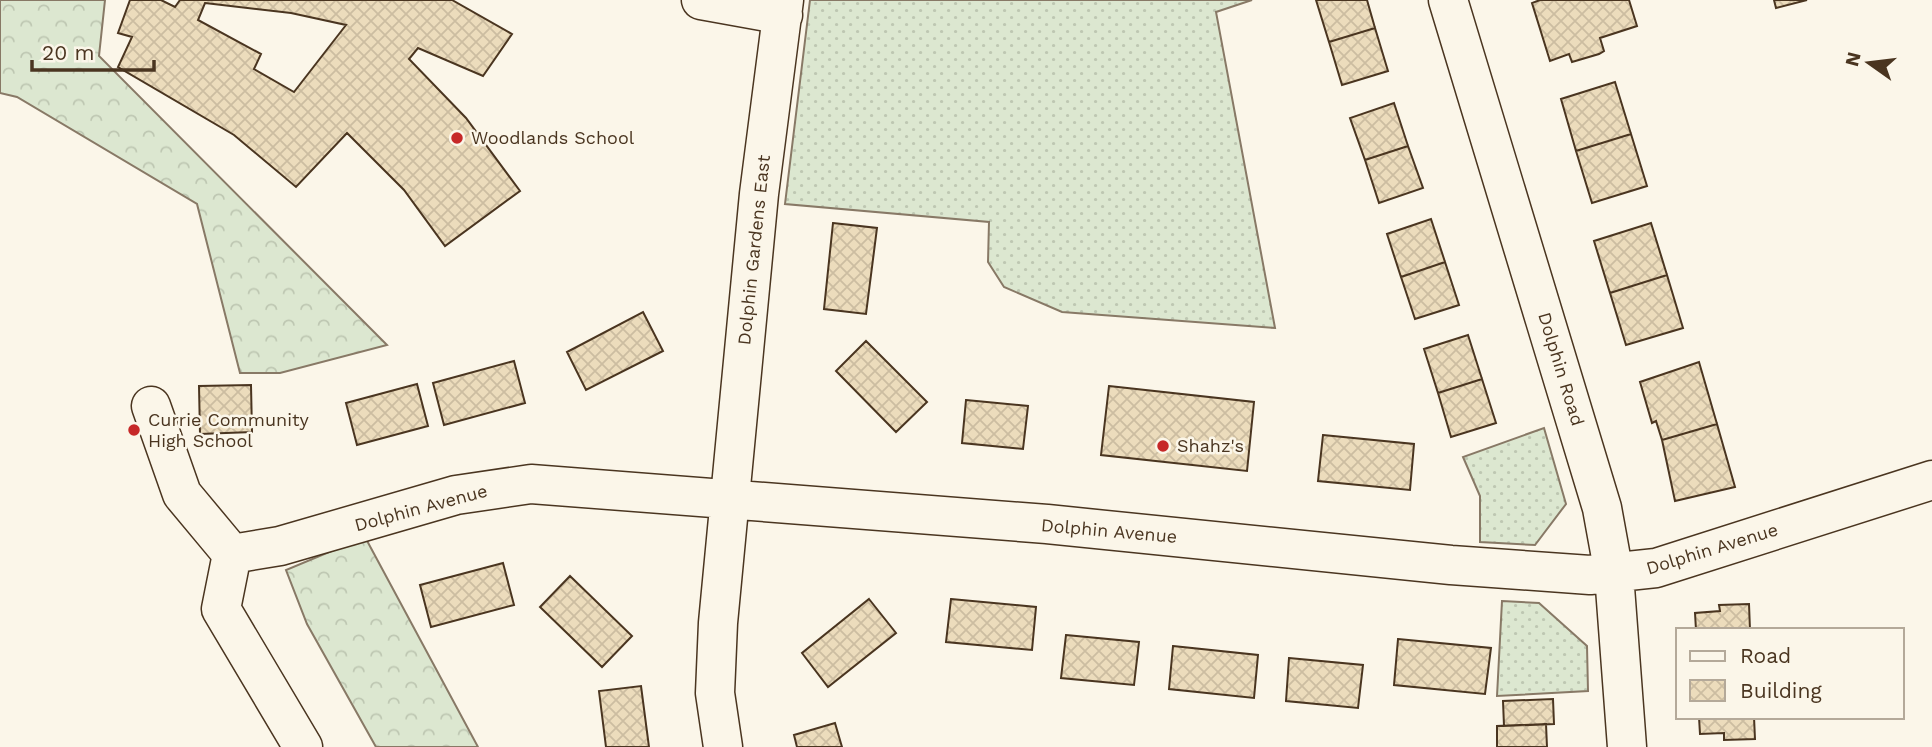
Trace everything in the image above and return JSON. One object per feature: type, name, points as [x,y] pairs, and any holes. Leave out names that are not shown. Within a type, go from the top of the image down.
[{"type":"street","points":[[701,0],[783,8]]},
{"type":"street","name":"Dolphin Road","points":[[1448,0],[1602,508],[1614,574],[1627,747]]},
{"type":"street","name":"Dolphin Gardens East","points":[[723,747],[715,693],[718,623],[759,194],[783,8]]},
{"type":"street","points":[[151,406],[182,494],[232,554],[221,608],[303,747]]},
{"type":"street","name":"Dolphin Avenue","points":[[232,554],[280,546],[456,495],[531,484],[639,490],[729,501],[1047,524],[1564,575],[1614,574],[1656,568],[1932,480]]},
{"type":"green space","points":[[0,0],[105,0],[99,56],[387,345],[280,373],[240,373],[197,204],[17,97],[0,93]]},
{"type":"green space","points":[[810,0],[1252,0],[1216,12],[1275,328],[1062,312],[1004,287],[988,262],[989,222],[785,204]]},
{"type":"green space","points":[[1544,428],[1566,504],[1535,545],[1480,542],[1480,496],[1463,457]]},
{"type":"green space","points":[[365,537],[478,747],[376,747],[307,624],[286,570]]},
{"type":"green space","points":[[1502,601],[1539,603],[1587,646],[1588,691],[1497,696]]},
{"type":"building","points":[[130,0],[161,0],[175,7],[180,0],[452,0],[512,34],[483,76],[418,48],[409,59],[466,118],[520,191],[445,246],[404,190],[347,133],[296,187],[234,135],[118,67],[132,37],[118,33]],"holes":[[[205,3],[291,13],[346,25],[294,92],[254,69],[261,54],[198,20]]]},
{"type":"building","points":[[1316,0],[1367,0],[1375,28],[1329,42]]},
{"type":"building","points":[[1540,0],[1629,0],[1637,26],[1600,38],[1604,51],[1599,54],[1572,62],[1569,54],[1550,61],[1532,3]]},
{"type":"building","points":[[1774,0],[1807,0],[1776,8]]},
{"type":"building","points":[[1375,28],[1388,71],[1342,85],[1329,42]]},
{"type":"building","points":[[1615,82],[1631,134],[1576,151],[1561,99]]},
{"type":"building","points":[[1394,103],[1408,146],[1365,160],[1350,118]]},
{"type":"building","points":[[1631,134],[1647,186],[1592,203],[1576,151]]},
{"type":"building","points":[[1408,146],[1423,188],[1379,203],[1365,160]]},
{"type":"building","points":[[1431,219],[1445,262],[1401,277],[1387,234]]},
{"type":"building","points":[[833,223],[877,228],[866,314],[824,309]]},
{"type":"building","points":[[1651,223],[1667,275],[1610,293],[1594,241]]},
{"type":"building","points":[[1445,262],[1459,305],[1415,319],[1401,277]]},
{"type":"building","points":[[1667,275],[1683,328],[1626,345],[1610,293]]},
{"type":"building","points":[[643,312],[663,351],[586,390],[567,352]]},
{"type":"building","points":[[1468,335],[1482,379],[1438,393],[1424,349]]},
{"type":"building","points":[[866,341],[927,402],[896,432],[836,371]]},
{"type":"building","points":[[514,361],[525,403],[444,425],[433,383]]},
{"type":"building","points":[[1699,362],[1717,424],[1662,440],[1656,421],[1652,423],[1640,382]]},
{"type":"building","points":[[1482,379],[1496,423],[1451,437],[1438,393]]},
{"type":"building","points":[[417,384],[428,426],[357,445],[346,403]]},
{"type":"building","points":[[251,385],[252,432],[200,434],[199,386]]},
{"type":"building","points":[[1109,386],[1254,402],[1247,471],[1101,455]]},
{"type":"building","points":[[966,400],[1028,406],[1023,449],[962,443]]},
{"type":"building","points":[[1717,424],[1735,487],[1675,501],[1662,440]]},
{"type":"building","points":[[1323,435],[1414,444],[1410,490],[1318,481]]},
{"type":"building","points":[[503,563],[514,605],[431,627],[420,585]]},
{"type":"building","points":[[570,576],[632,636],[602,667],[540,607]]},
{"type":"building","points":[[869,599],[896,633],[828,687],[802,653]]},
{"type":"building","points":[[951,599],[1036,607],[1032,650],[946,642]]},
{"type":"building","points":[[1749,604],[1750,628],[1696,628],[1695,613],[1720,611],[1719,605]]},
{"type":"building","points":[[1066,635],[1139,642],[1134,685],[1061,678]]},
{"type":"building","points":[[1398,639],[1491,648],[1485,694],[1394,685]]},
{"type":"building","points":[[1173,646],[1258,655],[1254,698],[1169,689]]},
{"type":"building","points":[[1289,658],[1363,665],[1358,708],[1286,701]]},
{"type":"building","points":[[641,686],[649,747],[606,747],[599,691]]},
{"type":"building","points":[[1553,699],[1554,724],[1504,726],[1503,701]]},
{"type":"building","points":[[1699,719],[1754,719],[1755,739],[1724,740],[1724,733],[1700,734]]},
{"type":"building","points":[[835,723],[842,747],[797,747],[794,735]]},
{"type":"building","points":[[1546,724],[1547,747],[1497,747],[1497,726]]},
{"type":"place","name":"Woodlands School","points":[[457,138]]},
{"type":"place","name":"Currie Community High School","points":[[134,430]]},
{"type":"place","name":"Shahz's","points":[[1163,446]]}]
